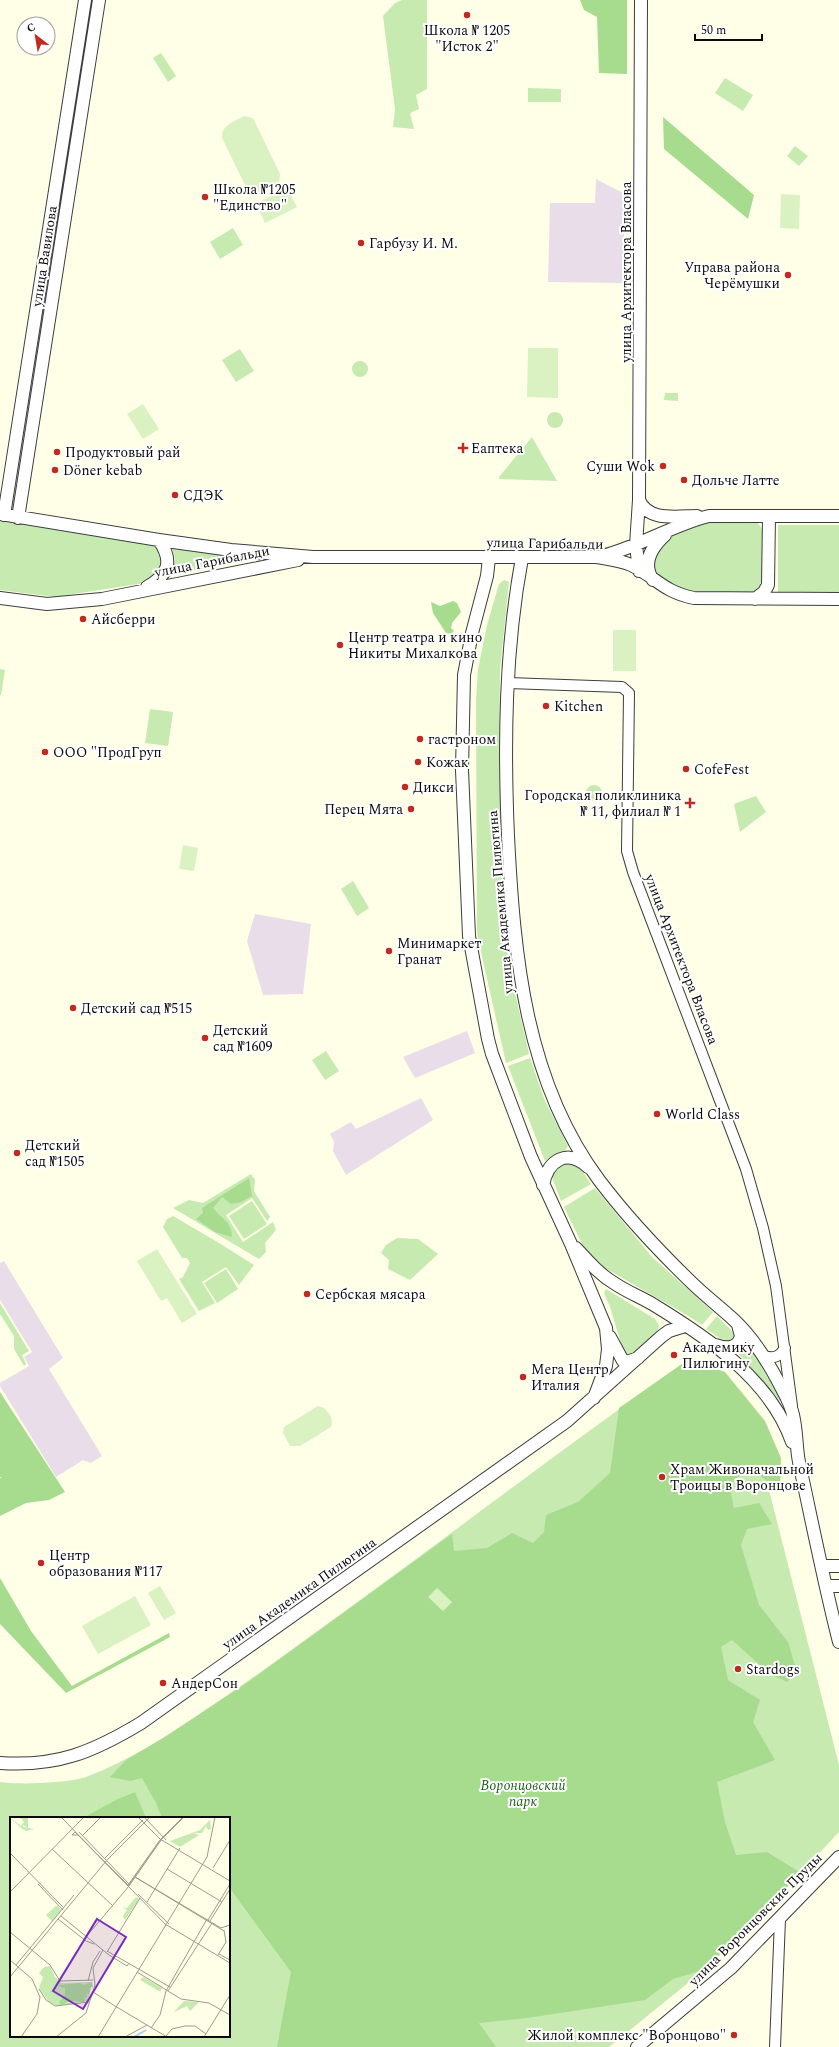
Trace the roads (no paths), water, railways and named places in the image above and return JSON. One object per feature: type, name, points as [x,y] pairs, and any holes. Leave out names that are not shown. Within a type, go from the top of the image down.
[{"type":"street","name":"улица Вавилова","points":[[2,515],[85,0]]},
{"type":"street","name":"улица Вавилова","points":[[18,518],[99,0]]},
{"type":"street","name":"улица Архитектора Власова","points":[[639,571],[636,545],[639,500],[642,0]]},
{"type":"street","points":[[639,500],[644,509],[652,514],[709,516],[839,516]]},
{"type":"street","name":"улица Гарибальди","points":[[2,515],[231,550],[313,557],[597,557],[622,561],[673,593],[694,598],[839,599]]},
{"type":"street","points":[[597,557],[636,545],[690,520],[709,516]]},
{"type":"street","points":[[755,599],[764,592],[768,585],[769,516]]},
{"type":"street","points":[[653,580],[647,567],[650,554],[670,530]]},
{"type":"street","name":"улица Гарибальди","points":[[141,591],[163,576],[167,566],[168,556],[159,540]]},
{"type":"street","name":"улица Гарибальди","points":[[0,598],[48,604],[102,600],[313,557]]},
{"type":"street","name":"улица Академика Пилюгина","points":[[489,558],[487,576],[472,633],[464,675],[462,784],[469,936],[492,1054],[543,1185],[571,1244],[606,1328],[608,1349],[606,1366],[594,1398]]},
{"type":"street","name":"улица Академика Пилюгина","points":[[522,558],[513,619],[508,683],[506,789],[510,870],[519,974],[537,1053],[549,1088],[578,1148],[593,1172],[641,1233],[692,1284],[737,1322],[764,1356],[779,1382],[793,1415],[798,1458]]},
{"type":"street","name":"улица Архитектора Власова","points":[[508,683],[622,687],[629,694],[627,851],[633,872],[746,1169],[763,1228],[773,1272],[785,1348],[793,1415]]},
{"type":"street","points":[[543,1185],[547,1169],[561,1158],[575,1158],[583,1162],[593,1172]]},
{"type":"street","name":"улица Академика Пилюгина","points":[[571,1244],[597,1270],[614,1284],[654,1305],[715,1345],[748,1375],[771,1402],[785,1425],[798,1458]]},
{"type":"street","points":[[715,1345],[730,1348],[740,1342],[740,1331],[737,1322]]},
{"type":"street","name":"улица Академика Пилюгина","points":[[0,1763],[47,1762],[82,1755],[136,1727],[561,1426],[662,1336],[669,1331],[685,1326]]},
{"type":"street","points":[[606,1328],[623,1361],[627,1362],[641,1356]]},
{"type":"street","points":[[764,1356],[772,1358],[780,1356],[785,1348]]},
{"type":"street","points":[[798,1458],[839,1642]]},
{"type":"street","points":[[822,1566],[839,1566]]},
{"type":"street","points":[[826,1586],[839,1586]]},
{"type":"street","name":"улица Воронцовские Пруды","points":[[637,2047],[709,1988],[780,1919],[839,1857]]},
{"type":"street","points":[[775,2047],[780,1919]]},
{"type":"place","name":"Школа № 1205 \"Исток 2\"","points":[[467,15]]},
{"type":"place","name":"Школа №1205 \"Единство\"","points":[[205,197]]},
{"type":"place","name":"Гарбузу И. М.","points":[[361,243]]},
{"type":"place","name":"Управа района Черёмушки","points":[[788,275]]},
{"type":"place","name":"Еаптека","points":[[463,448]]},
{"type":"place","name":"Продуктовый рай","points":[[57,452]]},
{"type":"place","name":"Суши Wok","points":[[663,466]]},
{"type":"place","name":"Döner kebab","points":[[55,470]]},
{"type":"place","name":"Дольче Латте","points":[[684,480]]},
{"type":"place","name":"СДЭК","points":[[175,495]]},
{"type":"place","name":"Айсберри","points":[[83,619]]},
{"type":"place","name":"Центр театра и кино Никиты Михалкова","points":[[340,645]]},
{"type":"place","name":"Kitchen","points":[[546,706]]},
{"type":"place","name":"гастроном","points":[[420,739]]},
{"type":"place","name":"ООО \"ПродГруп","points":[[45,752]]},
{"type":"place","name":"Кожак","points":[[418,762]]},
{"type":"place","name":"CofeFest","points":[[686,769]]},
{"type":"place","name":"Дикси","points":[[405,787]]},
{"type":"place","name":"Городская поликлиника № 11, филиал № 1","points":[[690,803]]},
{"type":"place","name":"Перец Мята","points":[[411,809]]},
{"type":"place","name":"Минимаркет Гранат","points":[[389,951]]},
{"type":"place","name":"Детский сад №515","points":[[73,1008]]},
{"type":"place","name":"Детский сад №1609","points":[[205,1038]]},
{"type":"place","name":"World Class","points":[[657,1114]]},
{"type":"place","name":"Детский сад №1505","points":[[17,1153]]},
{"type":"place","name":"Сербская мясара","points":[[307,1294]]},
{"type":"place","name":"Академику Пилюгину","points":[[674,1355]]},
{"type":"place","name":"Мега Центр Италия","points":[[523,1377]]},
{"type":"place","name":"Храм Живоначальной Троицы в Воронцове","points":[[662,1477]]},
{"type":"place","name":"Центр образования №117","points":[[41,1563]]},
{"type":"place","name":"Stardogs","points":[[738,1669]]},
{"type":"place","name":"АндерСон","points":[[163,1683]]},
{"type":"place","name":"Жилой комплекс \"Воронцово\"","points":[[734,2035]]},
{"type":"park label","name":"Воронцовский парк","points":[[523,1794]]}]
